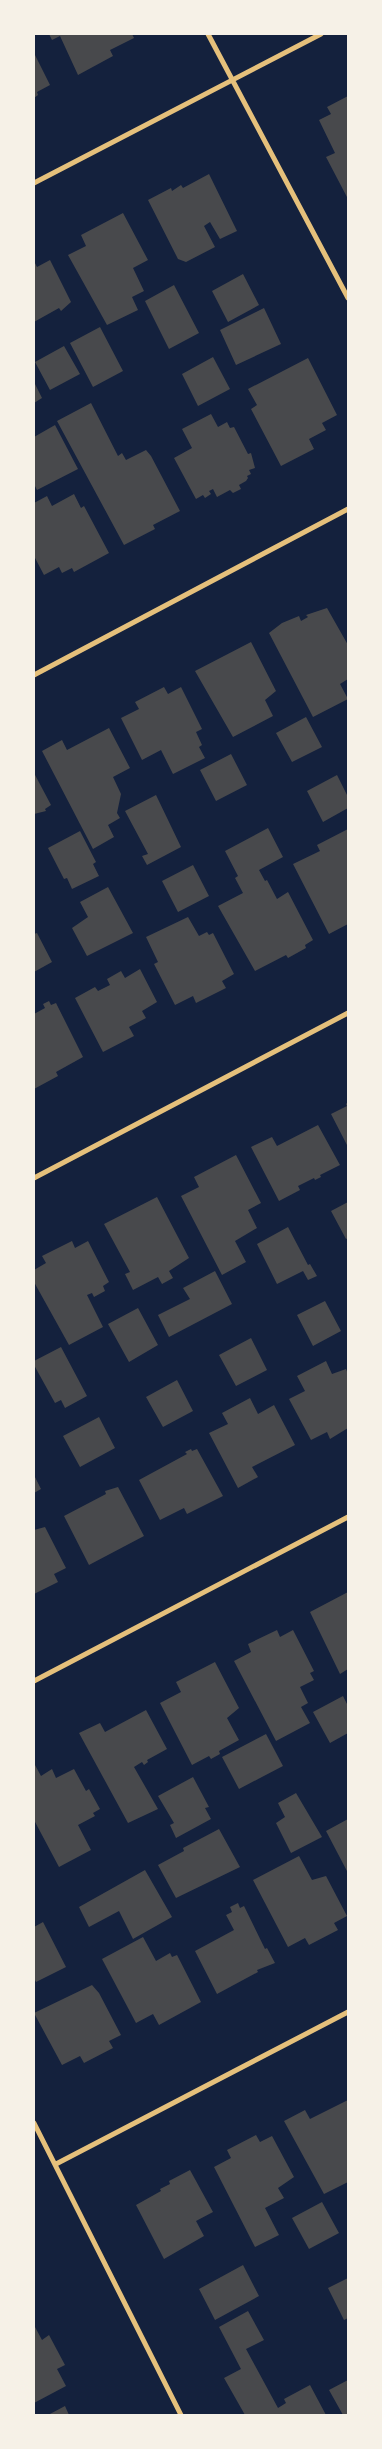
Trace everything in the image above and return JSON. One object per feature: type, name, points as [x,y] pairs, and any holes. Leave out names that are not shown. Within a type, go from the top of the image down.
[{"type":"street","points":[[208,34],[348,298]]},
{"type":"street","points":[[34,183],[321,34]]},
{"type":"street","points":[[34,675],[348,509]]},
{"type":"street","points":[[34,1178],[348,1014]]},
{"type":"street","points":[[34,1681],[348,1517]]},
{"type":"street","points":[[56,2164],[348,2012]]},
{"type":"street","points":[[34,2123],[181,2415]]},
{"type":"building","points":[[49,34],[132,34],[134,38],[110,50],[113,56],[78,75],[60,36],[52,40]]},
{"type":"building","points":[[34,53],[50,85],[37,92],[38,95],[34,98]]},
{"type":"building","points":[[348,96],[348,199],[326,157],[335,153],[319,120],[331,114],[327,107]]},
{"type":"building","points":[[209,174],[237,231],[220,239],[210,222],[204,226],[215,247],[186,262],[178,259],[148,200],[171,188],[172,191],[181,185],[183,188]]},
{"type":"building","points":[[123,213],[148,260],[133,268],[144,291],[132,297],[138,310],[107,325],[68,255],[86,246],[81,235]]},
{"type":"building","points":[[50,260],[71,302],[61,311],[59,308],[34,322],[34,261],[37,267]]},
{"type":"building","points":[[243,274],[259,305],[228,322],[212,291]]},
{"type":"building","points":[[174,285],[199,333],[169,349],[145,301]]},
{"type":"building","points":[[264,308],[281,344],[236,365],[220,330]]},
{"type":"building","points":[[100,327],[123,371],[93,387],[70,343]]},
{"type":"building","points":[[64,346],[80,374],[50,390],[35,362]]},
{"type":"building","points":[[213,357],[230,389],[198,406],[182,374]]},
{"type":"building","points":[[308,358],[337,415],[322,423],[326,430],[309,439],[314,449],[281,466],[251,409],[257,405],[248,389]]},
{"type":"building","points":[[34,382],[42,398],[34,403]]},
{"type":"building","points":[[91,403],[118,456],[122,453],[126,460],[146,450],[180,511],[153,525],[155,529],[124,545],[57,421]]},
{"type":"building","points":[[211,414],[218,427],[227,422],[230,428],[234,427],[248,454],[251,453],[255,468],[249,470],[251,474],[247,476],[246,481],[239,485],[241,489],[233,493],[230,490],[217,497],[213,489],[209,491],[211,494],[205,498],[203,495],[196,499],[174,458],[192,448],[182,429]]},
{"type":"building","points":[[55,425],[78,469],[37,490],[34,484],[34,437]]},
{"type":"building","points":[[74,494],[81,508],[84,506],[109,553],[74,572],[72,568],[62,573],[59,567],[44,575],[34,556],[34,503],[47,496],[52,506]]},
{"type":"building","points":[[327,608],[348,645],[348,679],[340,684],[348,699],[313,717],[269,633],[282,623],[299,616],[301,621],[308,617],[306,615]]},
{"type":"building","points":[[251,642],[276,691],[265,700],[273,716],[233,737],[195,671]]},
{"type":"building","points":[[164,687],[168,694],[181,687],[202,729],[196,732],[202,745],[199,747],[205,758],[173,774],[161,750],[142,760],[121,718],[139,709],[135,702]]},
{"type":"building","points":[[306,717],[322,747],[292,762],[276,733]]},
{"type":"building","points":[[109,728],[130,768],[113,777],[121,794],[117,813],[120,818],[108,825],[114,837],[93,849],[42,751],[62,740],[67,750]]},
{"type":"building","points":[[231,754],[247,785],[216,801],[200,770]]},
{"type":"building","points":[[34,773],[51,805],[45,809],[46,811],[34,814]]},
{"type":"building","points":[[337,775],[348,797],[348,808],[323,822],[307,791]]},
{"type":"building","points":[[156,795],[181,847],[147,865],[142,856],[148,854],[125,811]]},
{"type":"building","points":[[268,828],[283,857],[259,870],[265,881],[267,880],[277,899],[288,892],[313,940],[305,945],[306,948],[288,958],[286,955],[255,971],[218,906],[243,893],[235,878],[238,876],[225,851]]},
{"type":"building","points":[[348,829],[348,924],[329,934],[293,864],[320,851],[317,845]]},
{"type":"building","points":[[80,831],[96,862],[93,864],[99,876],[72,889],[67,878],[64,879],[48,848]]},
{"type":"building","points":[[193,865],[209,896],[178,912],[162,881]]},
{"type":"building","points":[[108,887],[133,933],[87,956],[72,928],[88,917],[80,902]]},
{"type":"building","points":[[188,917],[199,936],[207,932],[209,935],[213,933],[234,974],[222,981],[226,988],[196,1003],[193,996],[175,1005],[154,964],[158,962],[146,937]]},
{"type":"building","points":[[37,933],[52,962],[34,972],[34,934]]},
{"type":"building","points":[[140,969],[157,1002],[142,1011],[146,1018],[129,1027],[134,1036],[103,1052],[75,998],[95,987],[98,991],[110,985],[107,979],[121,971],[125,978]]},
{"type":"building","points":[[49,1001],[51,1005],[56,1003],[83,1057],[56,1072],[58,1076],[34,1089],[34,1014],[45,1008],[43,1004]]},
{"type":"building","points":[[348,1102],[348,1147],[331,1114],[347,1106]]},
{"type":"building","points":[[318,1125],[340,1165],[320,1175],[321,1177],[315,1180],[314,1178],[298,1186],[300,1190],[279,1201],[251,1147],[272,1137],[277,1146]]},
{"type":"building","points":[[236,1155],[261,1203],[248,1210],[257,1228],[235,1241],[246,1262],[222,1275],[181,1196],[199,1187],[194,1177]]},
{"type":"building","points":[[157,1197],[189,1258],[169,1271],[173,1278],[162,1284],[158,1277],[133,1290],[125,1274],[130,1272],[104,1224]]},
{"type":"building","points":[[348,1202],[348,1238],[346,1239],[331,1211]]},
{"type":"building","points":[[288,1227],[308,1265],[310,1264],[317,1276],[308,1280],[303,1271],[277,1284],[257,1244]]},
{"type":"building","points":[[72,1241],[75,1248],[88,1241],[109,1282],[103,1286],[105,1291],[94,1297],[92,1293],[87,1295],[103,1327],[69,1345],[34,1282],[34,1270],[46,1263],[42,1256]]},
{"type":"building","points":[[215,1271],[232,1304],[169,1337],[158,1315],[190,1299],[183,1288]]},
{"type":"building","points":[[325,1301],[341,1331],[313,1346],[297,1315]]},
{"type":"building","points":[[138,1308],[158,1345],[129,1362],[108,1324]]},
{"type":"building","points":[[251,1338],[267,1370],[236,1386],[219,1355]]},
{"type":"building","points":[[61,1347],[87,1396],[65,1408],[61,1400],[55,1403],[34,1365],[34,1361]]},
{"type":"building","points":[[326,1361],[332,1374],[346,1369],[348,1374],[348,1428],[330,1439],[327,1432],[311,1440],[289,1399],[305,1391],[297,1376]]},
{"type":"building","points":[[177,1380],[193,1411],[163,1427],[146,1397]]},
{"type":"building","points":[[250,1398],[258,1414],[274,1405],[295,1445],[252,1467],[258,1477],[238,1488],[209,1433],[228,1424],[222,1413]]},
{"type":"building","points":[[99,1417],[115,1448],[80,1467],[63,1436]]},
{"type":"building","points":[[191,1449],[192,1451],[197,1449],[223,1496],[187,1514],[184,1508],[160,1520],[139,1480],[187,1454],[185,1452]]},
{"type":"building","points":[[34,1475],[41,1489],[34,1493]]},
{"type":"building","points":[[118,1487],[144,1536],[89,1565],[64,1516],[106,1494],[105,1491]]},
{"type":"building","points":[[45,1527],[66,1568],[54,1574],[58,1582],[34,1594],[34,1530]]},
{"type":"building","points":[[348,1592],[348,1669],[340,1674],[310,1612]]},
{"type":"building","points":[[277,1630],[280,1637],[293,1630],[314,1671],[310,1673],[314,1680],[300,1687],[308,1703],[301,1707],[310,1723],[276,1741],[234,1661],[251,1652],[248,1644]]},
{"type":"building","points":[[215,1662],[239,1708],[227,1718],[239,1740],[219,1751],[220,1754],[211,1759],[209,1756],[192,1765],[160,1703],[181,1692],[176,1682]]},
{"type":"building","points":[[343,1696],[348,1706],[348,1733],[330,1743],[313,1712]]},
{"type":"building","points":[[146,1710],[167,1749],[147,1760],[148,1762],[144,1765],[142,1762],[134,1767],[158,1809],[128,1823],[79,1733],[100,1723],[105,1732]]},
{"type":"building","points":[[266,1734],[283,1766],[239,1789],[222,1757]]},
{"type":"building","points":[[35,1765],[41,1776],[52,1769],[56,1778],[74,1769],[86,1791],[89,1789],[100,1809],[93,1813],[95,1816],[78,1825],[91,1850],[59,1867],[34,1820]]},
{"type":"building","points":[[193,1777],[209,1807],[205,1808],[211,1819],[176,1838],[170,1825],[174,1823],[158,1796]]},
{"type":"building","points":[[296,1793],[322,1837],[291,1853],[276,1823],[285,1817],[278,1803]]},
{"type":"building","points":[[348,1819],[348,1873],[326,1831]]},
{"type":"building","points":[[219,1829],[240,1867],[176,1898],[158,1865],[184,1851],[183,1848]]},
{"type":"building","points":[[299,1856],[312,1880],[326,1876],[347,1916],[334,1923],[338,1930],[309,1945],[305,1938],[288,1947],[253,1880]]},
{"type":"building","points":[[145,1870],[172,1917],[133,1939],[119,1911],[89,1927],[79,1907]]},
{"type":"building","points":[[238,1903],[240,1908],[244,1906],[265,1949],[267,1948],[275,1963],[257,1970],[258,1972],[217,1994],[195,1951],[234,1930],[226,1915],[232,1912],[230,1907]]},
{"type":"building","points":[[43,1922],[66,1967],[36,1982],[34,1978],[34,1927]]},
{"type":"building","points":[[143,1937],[156,1961],[170,1953],[172,1957],[177,1955],[201,2002],[159,2025],[153,2014],[136,2023],[102,1959]]},
{"type":"building","points":[[92,1985],[99,1993],[121,2035],[109,2041],[113,2048],[84,2063],[80,2056],[62,2065],[34,2013]]},
{"type":"building","points":[[348,2100],[348,2182],[324,2194],[284,2121],[305,2110],[310,2119]]},
{"type":"building","points":[[256,2135],[260,2142],[272,2136],[294,2177],[278,2188],[284,2198],[265,2208],[279,2235],[255,2247],[214,2167],[231,2158],[227,2150]]},
{"type":"building","points":[[190,2170],[213,2212],[196,2221],[204,2236],[164,2259],[136,2205],[161,2191],[160,2189],[170,2184],[169,2181]]},
{"type":"building","points":[[322,2202],[339,2233],[309,2249],[292,2218]]},
{"type":"building","points":[[243,2265],[259,2296],[215,2320],[199,2289]]},
{"type":"building","points":[[348,2278],[348,2318],[344,2320],[328,2288]]},
{"type":"building","points":[[248,2311],[264,2340],[246,2349],[278,2408],[286,2403],[284,2399],[310,2385],[326,2415],[245,2415],[224,2378],[241,2369],[219,2327]]},
{"type":"building","points":[[35,2327],[42,2340],[49,2335],[65,2365],[57,2369],[66,2386],[34,2403]]},
{"type":"building","points":[[348,2380],[348,2415],[343,2415],[329,2390]]},
{"type":"building","points":[[65,2406],[69,2415],[48,2415]]}]
